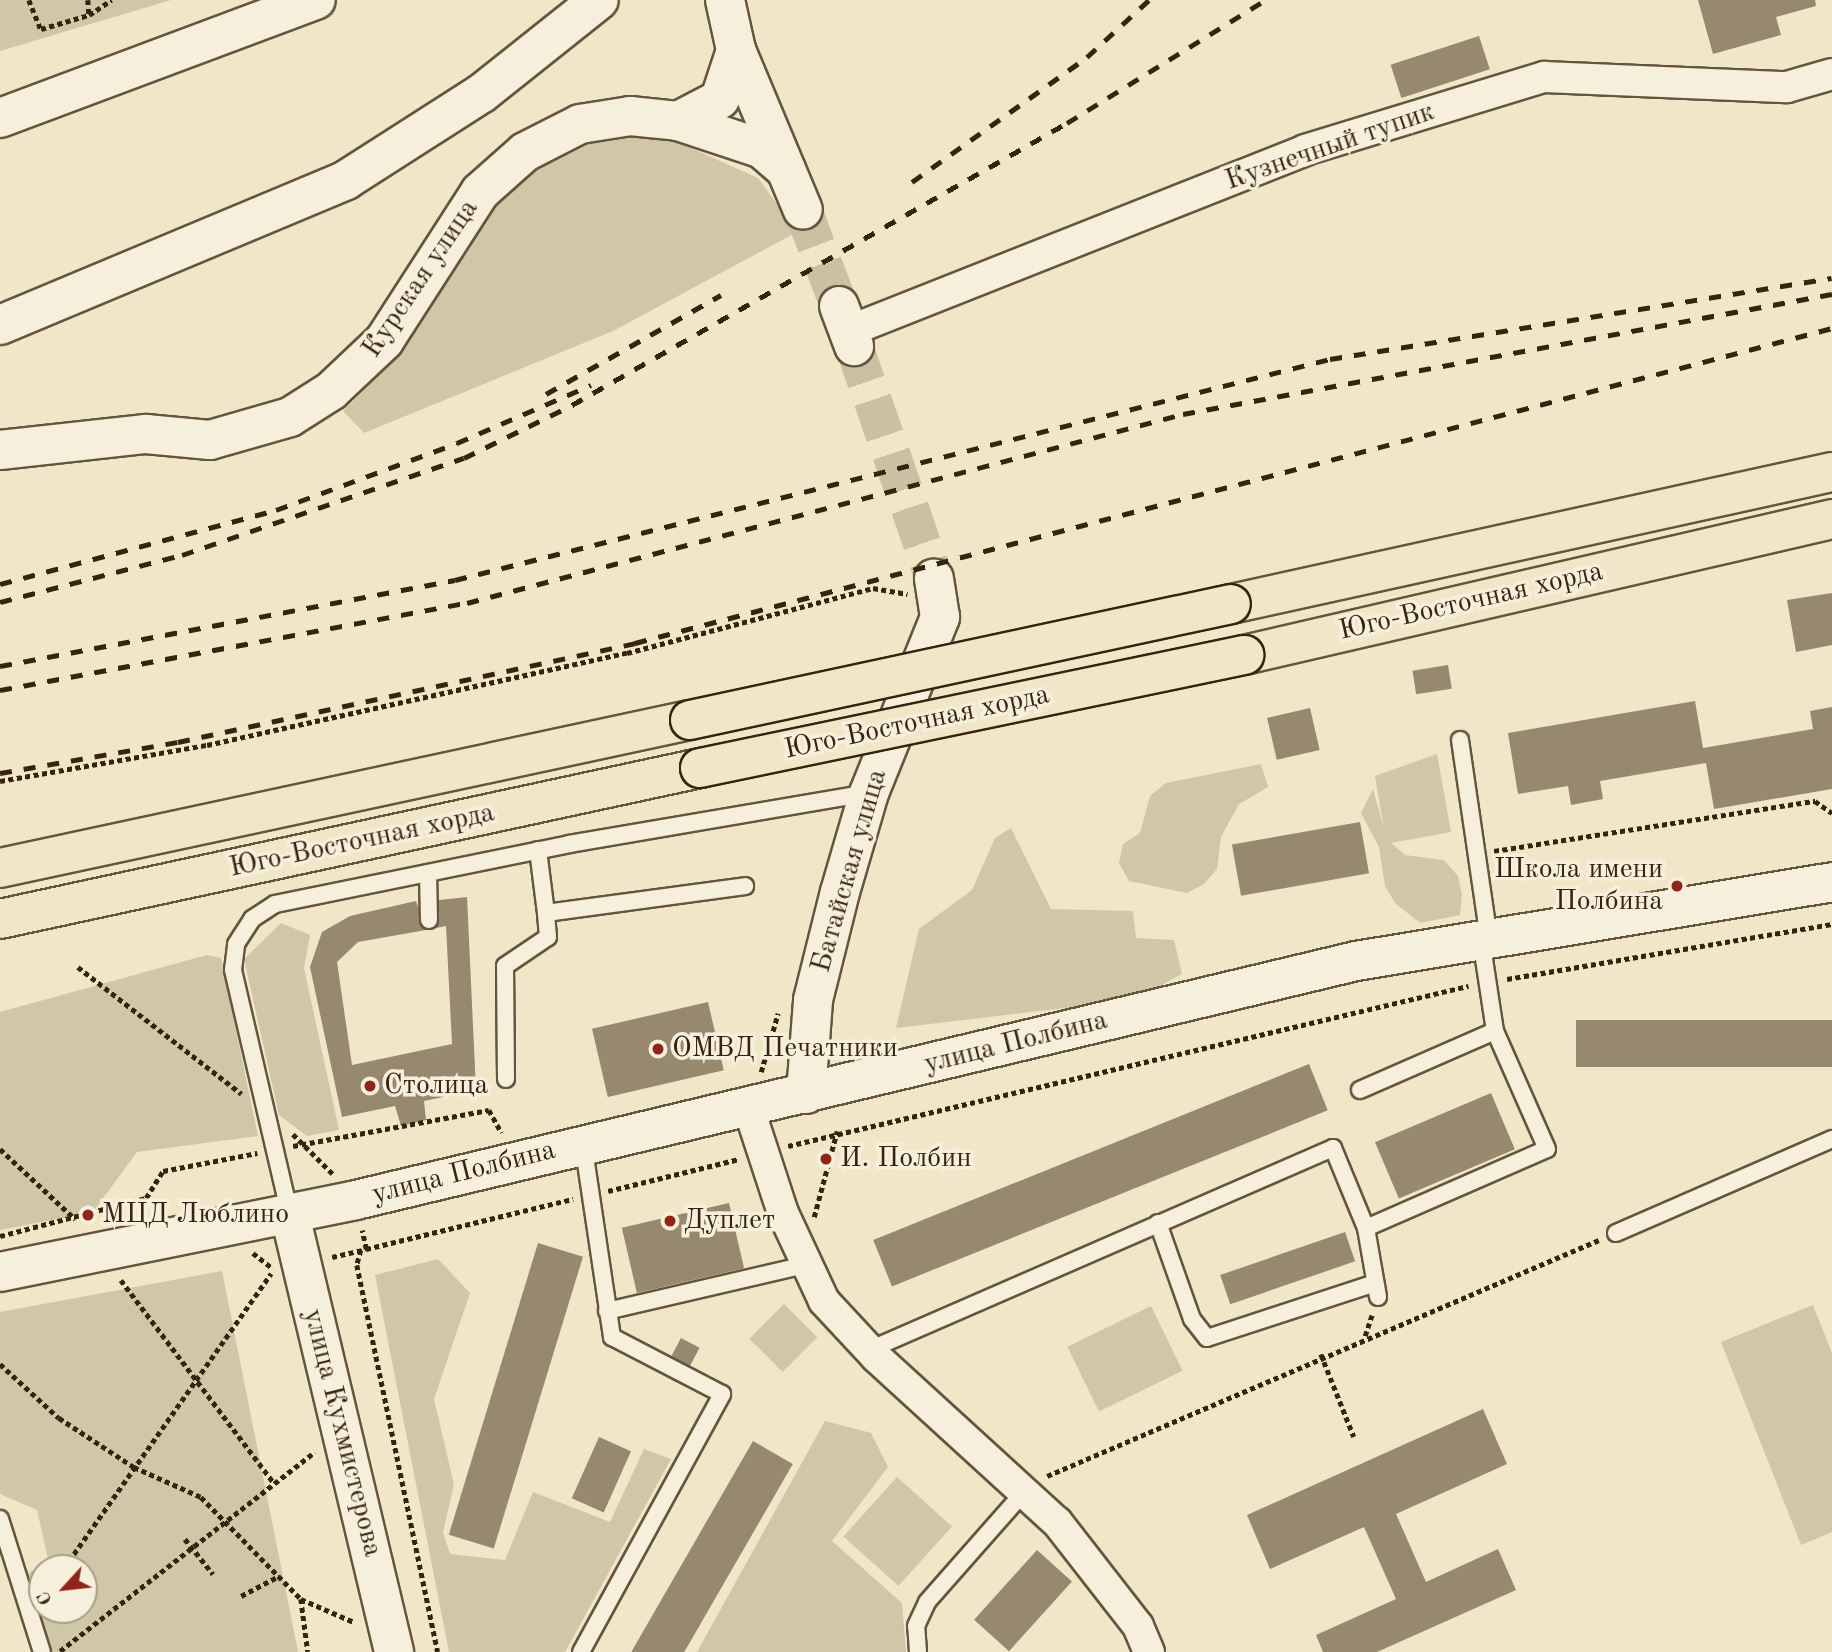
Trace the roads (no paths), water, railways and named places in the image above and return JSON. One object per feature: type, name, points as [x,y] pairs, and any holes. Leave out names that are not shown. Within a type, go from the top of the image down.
[{"type":"main road","points":[[0,118],[192,51],[316,0]]},
{"type":"main road","points":[[14,320],[346,180],[482,93],[599,0]]},
{"type":"main road","points":[[724,0],[736,50],[803,210]]},
{"type":"main road","points":[[678,121],[720,99],[736,50]]},
{"type":"main road","name":"Курская улица","points":[[0,450],[146,434],[210,440],[289,417],[331,391],[384,341],[480,192],[525,152],[580,124],[630,116],[678,121],[762,149],[786,170]]},
{"type":"main road","name":"Юго-Восточная хорда","points":[[0,868],[1832,472]]},
{"type":"main road","name":"Юго-Восточная хорда","points":[[0,919],[700,768],[1244,655],[1832,519]]},
{"type":"main road","name":"Батайская улица","points":[[806,1094],[813,1000],[869,793],[938,596]]},
{"type":"main road","name":"улица Полбина","points":[[0,1272],[356,1200],[583,1143],[747,1093],[806,1094],[1356,961],[1832,881]]},
{"type":"main road","name":"улица Кухмистерова","points":[[290,1215],[394,1652]]},
{"type":"street","name":"Кузнечный тупик","points":[[847,328],[1305,150],[1544,77],[1787,87],[1832,74]]},
{"type":"street","points":[[747,1093],[761,1154],[804,1262],[824,1301],[869,1350],[1023,1489],[1097,1568],[1150,1652]]},
{"type":"lane","points":[[1366,1228],[1547,1149],[1495,1031],[1488,982],[1478,853],[1460,740]]},
{"type":"lane","points":[[290,1215],[233,970],[236,944],[252,919],[275,904],[538,850],[869,793]]},
{"type":"lane","points":[[506,1079],[505,966],[548,937],[538,850]]},
{"type":"lane","points":[[428,873],[429,920]]},
{"type":"lane","points":[[546,913],[745,886]]},
{"type":"lane","points":[[1360,1090],[1495,1031]]},
{"type":"lane","points":[[1616,1233],[1832,1139]]},
{"type":"lane","points":[[581,1652],[722,1394],[612,1337],[583,1143]]},
{"type":"lane","points":[[869,1350],[1158,1223],[1333,1148],[1366,1228],[1376,1290],[1206,1338],[1192,1320],[1158,1223]]},
{"type":"lane","points":[[607,1311],[804,1262]]},
{"type":"lane","points":[[919,1652],[916,1626],[926,1602],[1023,1489]]},
{"type":"lane","points":[[0,1518],[42,1652]]},
{"type":"tunnel","points":[[803,210],[839,306]]},
{"type":"tunnel","points":[[854,346],[934,578]]},
{"type":"railway","points":[[912,182],[1087,57],[1149,0]]},
{"type":"railway","points":[[0,602],[182,555],[464,458],[572,405],[1067,123],[1265,0]]},
{"type":"railway","points":[[0,666],[455,580],[1330,359],[1832,278]]},
{"type":"railway","points":[[0,690],[467,603],[1183,414],[1832,294]]},
{"type":"railway","points":[[546,394],[721,295]]},
{"type":"railway","points":[[0,773],[178,742],[635,643],[1832,328]]},
{"type":"railway","points":[[0,584],[276,510],[457,443],[591,385]]},
{"type":"place","name":"Школа имени Полбина","points":[[1677,886]]},
{"type":"place","name":"ОМВД Печатники","points":[[658,1049]]},
{"type":"place","name":"Столица","points":[[370,1086]]},
{"type":"place","name":"И. Полбин","points":[[826,1159]]},
{"type":"place","name":"МЦД Люблино","points":[[88,1215]]},
{"type":"place","name":"Дуплет","points":[[670,1221]]}]
